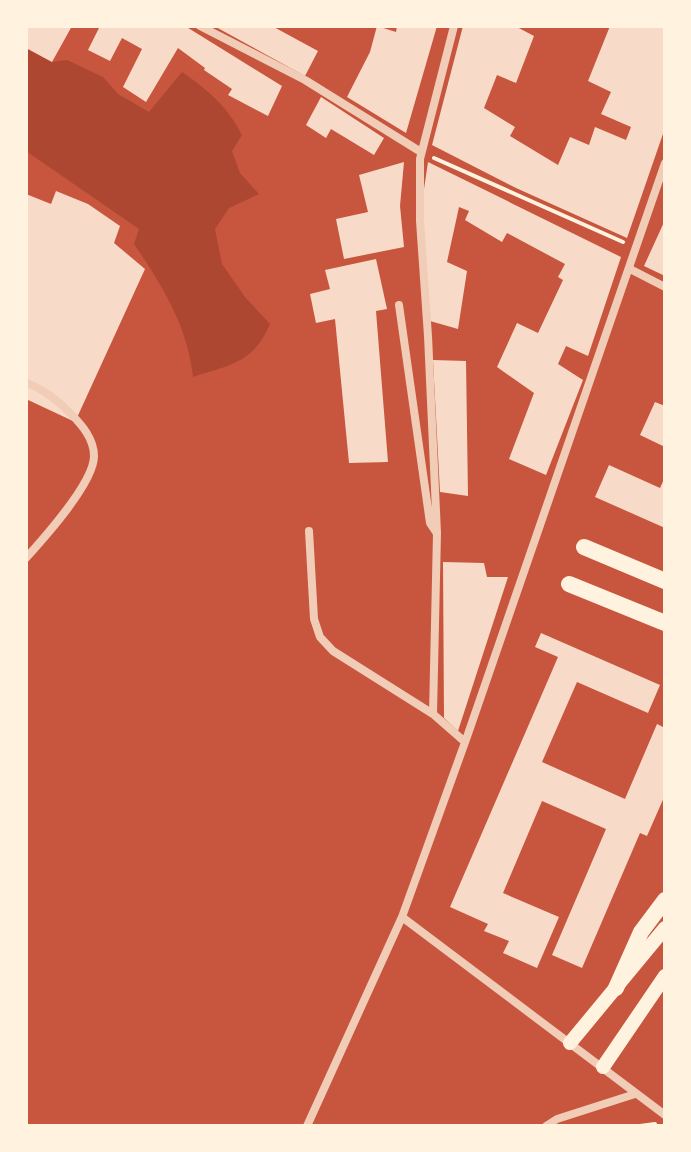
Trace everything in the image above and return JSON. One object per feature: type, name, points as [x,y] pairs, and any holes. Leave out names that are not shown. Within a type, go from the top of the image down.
[{"type":"main road","points":[[584,547],[665,581]]},
{"type":"main road","points":[[569,584],[665,623]]},
{"type":"main road","points":[[616,988],[641,932],[665,900]]},
{"type":"main road","points":[[570,1043],[665,928]]},
{"type":"main road","points":[[603,1067],[665,976]]},
{"type":"street","points":[[200,26],[305,80],[421,152]]},
{"type":"street","points":[[433,714],[437,533],[420,221],[421,152],[454,26]]},
{"type":"street","points":[[307,1126],[402,917],[665,163]]},
{"type":"street","points":[[630,269],[665,287]]},
{"type":"street","points":[[399,305],[430,523],[437,533]]},
{"type":"street","points":[[26,383],[67,409],[86,430],[94,457],[84,485],[26,558]]},
{"type":"street","points":[[309,531],[314,619],[320,637],[333,651],[433,714],[465,742]]},
{"type":"street","points":[[402,917],[665,1115]]},
{"type":"street","points":[[546,1126],[557,1119],[635,1094]]},
{"type":"path","points":[[421,152],[636,248]]},
{"type":"path","points":[[640,1126],[648,1125]]},
{"type":"shaded area","points":[[26,48],[52,62],[67,60],[103,77],[118,94],[149,112],[182,72],[209,92],[230,116],[242,135],[232,151],[240,173],[259,194],[229,208],[215,229],[222,264],[245,297],[270,324],[248,355],[229,366],[193,377],[180,324],[164,291],[134,244],[139,229],[26,151]]},
{"type":"building","points":[[28,26],[72,26],[52,62],[26,48]]},
{"type":"building","points":[[95,26],[185,26],[282,86],[268,116],[228,95],[232,89],[178,48],[146,102],[123,87],[142,49],[122,38],[110,61],[88,50],[99,28]]},
{"type":"building","points":[[214,26],[272,26],[318,51],[305,76]]},
{"type":"building","points":[[377,26],[396,32],[397,26],[437,26],[406,133],[347,97],[370,52]]},
{"type":"building","points":[[463,26],[515,26],[534,36],[516,83],[497,75],[484,108],[515,127],[510,136],[558,165],[570,137],[589,145],[595,127],[626,140],[631,127],[601,114],[611,92],[588,81],[610,26],[665,26],[665,128],[627,238],[516,188],[432,145]]},
{"type":"building","points":[[321,97],[384,138],[374,155],[331,129],[326,138],[306,125]]},
{"type":"building","points":[[404,162],[400,206],[404,247],[344,259],[336,219],[368,212],[359,175]]},
{"type":"building","points":[[428,162],[621,257],[588,356],[566,346],[558,364],[583,380],[546,475],[509,459],[534,393],[497,367],[517,323],[538,333],[563,280],[558,277],[565,264],[507,233],[502,242],[465,220],[469,211],[459,207],[447,262],[467,271],[458,329],[430,321],[424,252],[424,189]]},
{"type":"building","points":[[56,191],[88,204],[120,226],[114,243],[145,269],[75,422],[26,399],[26,194],[51,204]]},
{"type":"building","points":[[665,220],[665,276],[644,266]]},
{"type":"building","points":[[376,259],[387,309],[376,311],[388,462],[349,463],[335,319],[316,323],[310,294],[330,289],[325,270]]},
{"type":"building","points":[[433,360],[466,361],[468,496],[440,492]]},
{"type":"building","points":[[655,402],[665,406],[665,447],[640,435]]},
{"type":"building","points":[[609,465],[660,488],[665,477],[665,528],[595,497]]},
{"type":"building","points":[[443,562],[484,563],[487,577],[508,577],[458,731],[444,718]]},
{"type":"building","points":[[541,633],[660,685],[648,713],[577,682],[542,762],[625,799],[657,724],[665,728],[665,795],[647,836],[640,833],[582,968],[552,955],[606,829],[542,801],[503,893],[559,917],[537,968],[503,953],[509,941],[484,931],[488,924],[450,907],[558,657],[535,647]]}]
